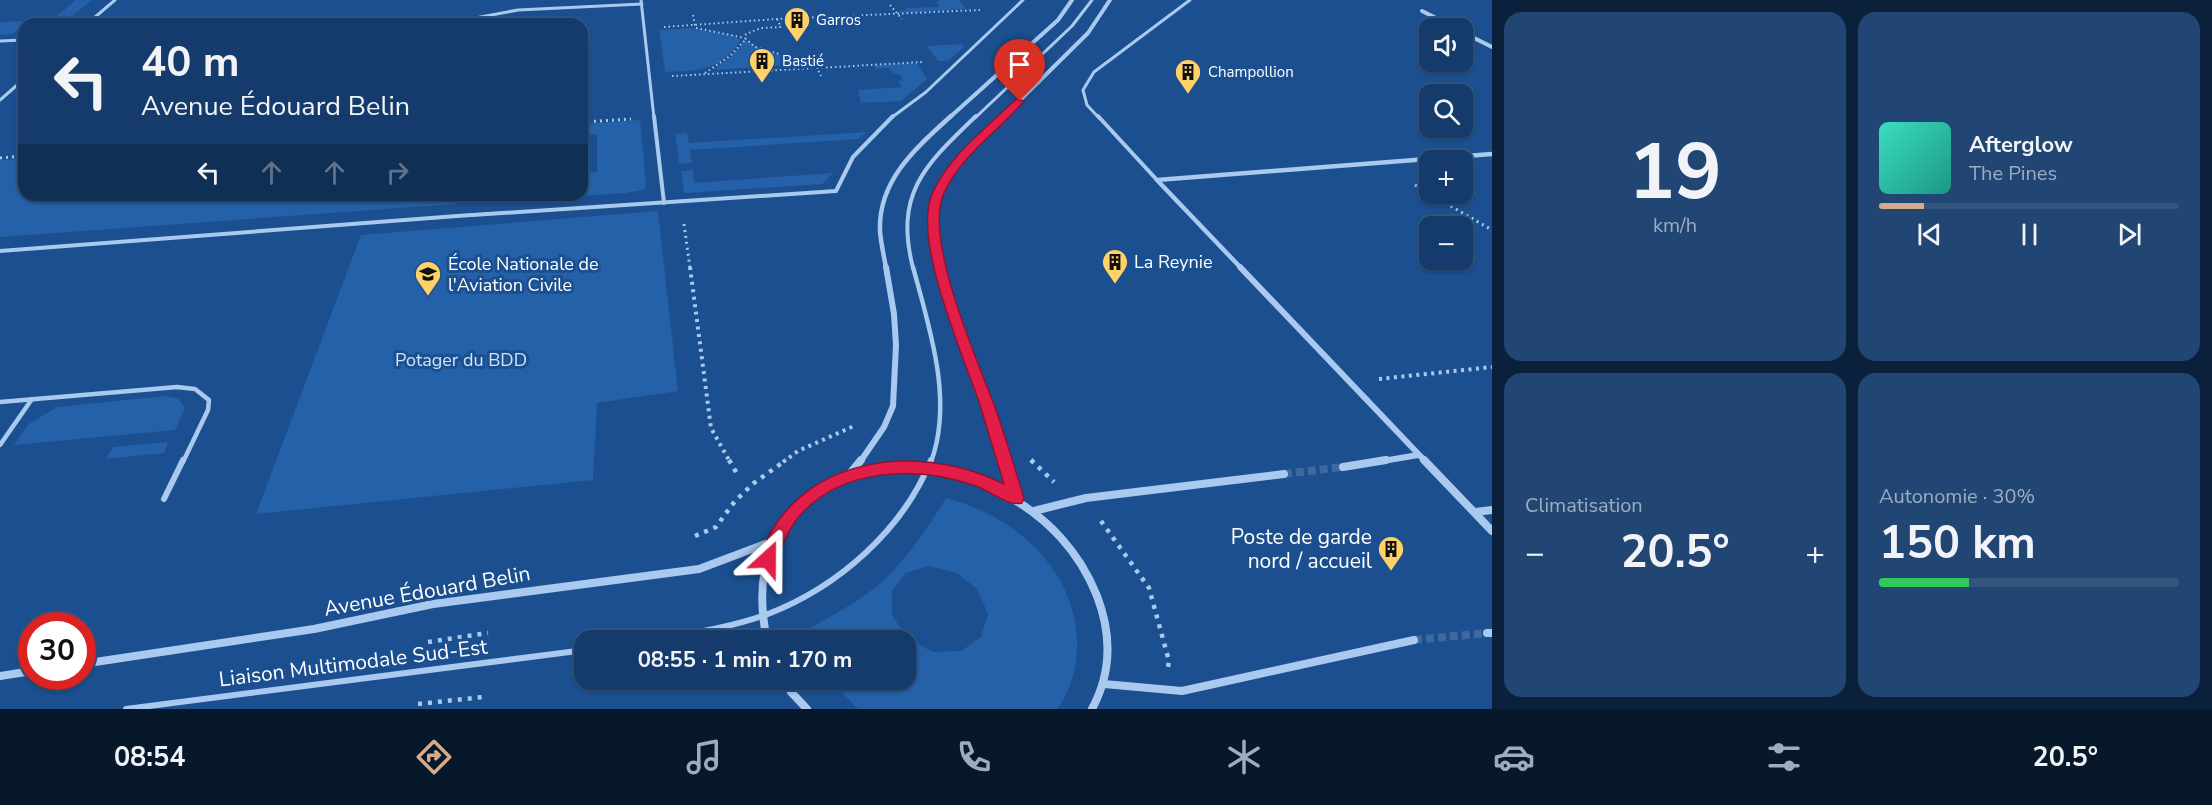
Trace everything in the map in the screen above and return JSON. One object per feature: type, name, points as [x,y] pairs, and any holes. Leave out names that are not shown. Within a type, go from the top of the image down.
[{"type":"street","points":[[847,477],[870,449],[884,427],[893,406],[896,345],[894,314],[880,232],[880,212],[893,175],[920,144],[1058,20],[1072,0]]},
{"type":"street","points":[[1016,498],[987,404],[954,318],[934,235],[933,214],[937,196],[951,168],[1088,33],[1110,0]]},
{"type":"street","points":[[1422,11],[1436,18]]},
{"type":"street","points":[[1473,38],[1492,47]]},
{"type":"street","points":[[1157,180],[1492,154]]},
{"type":"street","points":[[1157,180],[1492,531]]},
{"type":"street","points":[[1343,466],[1418,455]]},
{"type":"street","points":[[764,630],[761,616],[762,576],[773,542],[792,514],[817,492],[847,477],[886,467],[928,468],[958,473],[988,484],[1016,498],[1034,511],[1070,545],[1096,588],[1109,635],[1104,684],[1092,709]]},
{"type":"street","points":[[1034,511],[1076,500],[1284,474]]},
{"type":"street","points":[[1475,512],[1492,510]]},
{"type":"street","name":"Avenue Édouard Belin","points":[[96,662],[314,629],[433,603],[699,569],[773,542]]},
{"type":"street","points":[[1104,684],[1182,691],[1197,689],[1414,640]]},
{"type":"street","points":[[0,676],[18,673]]},
{"type":"street","points":[[790,690],[807,709]]},
{"type":"lane","points":[[94,18],[115,0]]},
{"type":"lane","points":[[0,251],[457,216],[836,191],[853,157],[893,117],[926,92],[1023,0]]},
{"type":"lane","points":[[710,630],[761,616],[800,600],[839,573],[879,539],[906,507],[928,468],[937,436],[940,410],[931,339],[909,252],[906,231],[908,206],[917,181],[927,165],[1072,26],[1092,0]]},
{"type":"lane","points":[[1157,180],[1087,105],[1083,90],[1094,72],[1190,0]]},
{"type":"lane","points":[[475,18],[518,10],[642,2],[664,203]]},
{"type":"lane","points":[[0,41],[18,40]]},
{"type":"lane","points":[[0,100],[18,84]]},
{"type":"lane","points":[[0,402],[177,387],[188,387],[204,393],[209,400],[208,410],[164,499]]},
{"type":"lane","points":[[0,445],[32,399]]},
{"type":"lane","name":"Liaison Multimodale Sud-Est","points":[[126,709],[574,651]]},
{"type":"path","points":[[890,5],[902,20]]},
{"type":"path","points":[[646,28],[777,19],[980,10]]},
{"type":"path","points":[[944,11],[948,17]]},
{"type":"path","points":[[693,15],[695,26]]},
{"type":"path","points":[[705,74],[730,56],[745,39],[746,34],[755,29],[781,27],[777,19]]},
{"type":"path","points":[[690,26],[745,39],[766,51],[796,59],[800,69]]},
{"type":"path","points":[[649,70],[662,76],[927,62]]},
{"type":"path","points":[[817,68],[821,76]]},
{"type":"path","points":[[0,158],[18,156]]},
{"type":"path","points":[[681,202],[711,428],[739,477]]},
{"type":"path","points":[[1447,204],[1492,230]]},
{"type":"path","points":[[1348,382],[1492,367]]},
{"type":"path","points":[[695,536],[716,527],[735,501],[754,483],[798,451],[860,423]]},
{"type":"path","points":[[1028,457],[1107,526],[1149,588],[1169,661],[1164,689]]},
{"type":"path","points":[[428,642],[488,633]]},
{"type":"path","points":[[418,704],[483,697]]},
{"type":"green space","points":[[76,0],[92,0],[69,18],[54,18]]},
{"type":"green space","points":[[938,0],[959,0],[966,9],[902,13],[898,11],[906,10],[906,8],[939,7],[936,2],[939,2]]},
{"type":"green space","points":[[18,21],[18,29],[13,34],[0,35],[0,22]]},
{"type":"green space","points":[[690,28],[731,35],[741,40],[725,58],[708,67],[698,70],[665,72],[659,30]]},
{"type":"green space","points":[[745,40],[765,51],[791,58],[793,65],[713,70],[732,56]]},
{"type":"green space","points":[[962,44],[964,47],[948,61],[938,61],[927,46]]},
{"type":"green space","points":[[917,63],[927,79],[901,101],[861,103],[858,90],[902,87],[898,81],[903,80],[899,74],[893,74],[889,68],[876,69],[873,65]]},
{"type":"green space","points":[[640,120],[646,185],[643,190],[588,196],[588,173],[597,172],[597,134],[588,135],[588,124]]},
{"type":"green space","points":[[867,132],[858,139],[690,150],[692,163],[679,164],[675,134],[687,133],[689,143]]},
{"type":"green space","points":[[18,159],[18,201],[457,201],[456,204],[0,237],[0,160]]},
{"type":"green space","points":[[693,170],[694,183],[833,173],[822,184],[684,192],[681,171]]},
{"type":"green space","name":"Potager du BDD","points":[[658,211],[678,391],[597,403],[593,480],[256,514],[361,235]]},
{"type":"green space","points":[[165,396],[179,399],[185,408],[175,430],[14,445],[29,424],[57,407]]},
{"type":"green space","points":[[168,442],[164,453],[106,459],[113,447]]},
{"type":"green space","points":[[946,498],[971,506],[1016,531],[1051,567],[1064,589],[1073,613],[1077,639],[1073,676],[1067,693],[1057,709],[858,709],[840,690],[916,690],[916,643],[933,652],[961,651],[981,637],[988,614],[977,589],[957,573],[929,566],[906,573],[892,591],[892,615],[902,630],[806,630],[852,604],[877,586],[906,556]]},
{"type":"tunnel","points":[[1284,474],[1343,467]]},
{"type":"tunnel","points":[[1414,640],[1487,633]]},
{"type":"place","name":"Garros","points":[[797,43]]},
{"type":"place","name":"Bastié","points":[[762,84]]},
{"type":"place","name":"Champollion","points":[[1188,95]]},
{"type":"place","name":"La Reynie","points":[[1115,285]]},
{"type":"place","name":"École Nationale de l'Aviation Civile","points":[[428,297]]},
{"type":"place","name":"Poste de garde nord / accueil","points":[[1391,572]]},
{"type":"route","points":[[768,559],[773,542],[792,514],[817,492],[847,477],[886,467],[928,468],[958,473],[1016,498],[987,404],[954,318],[934,235],[933,214],[937,196],[951,168],[1020,101]]}]
